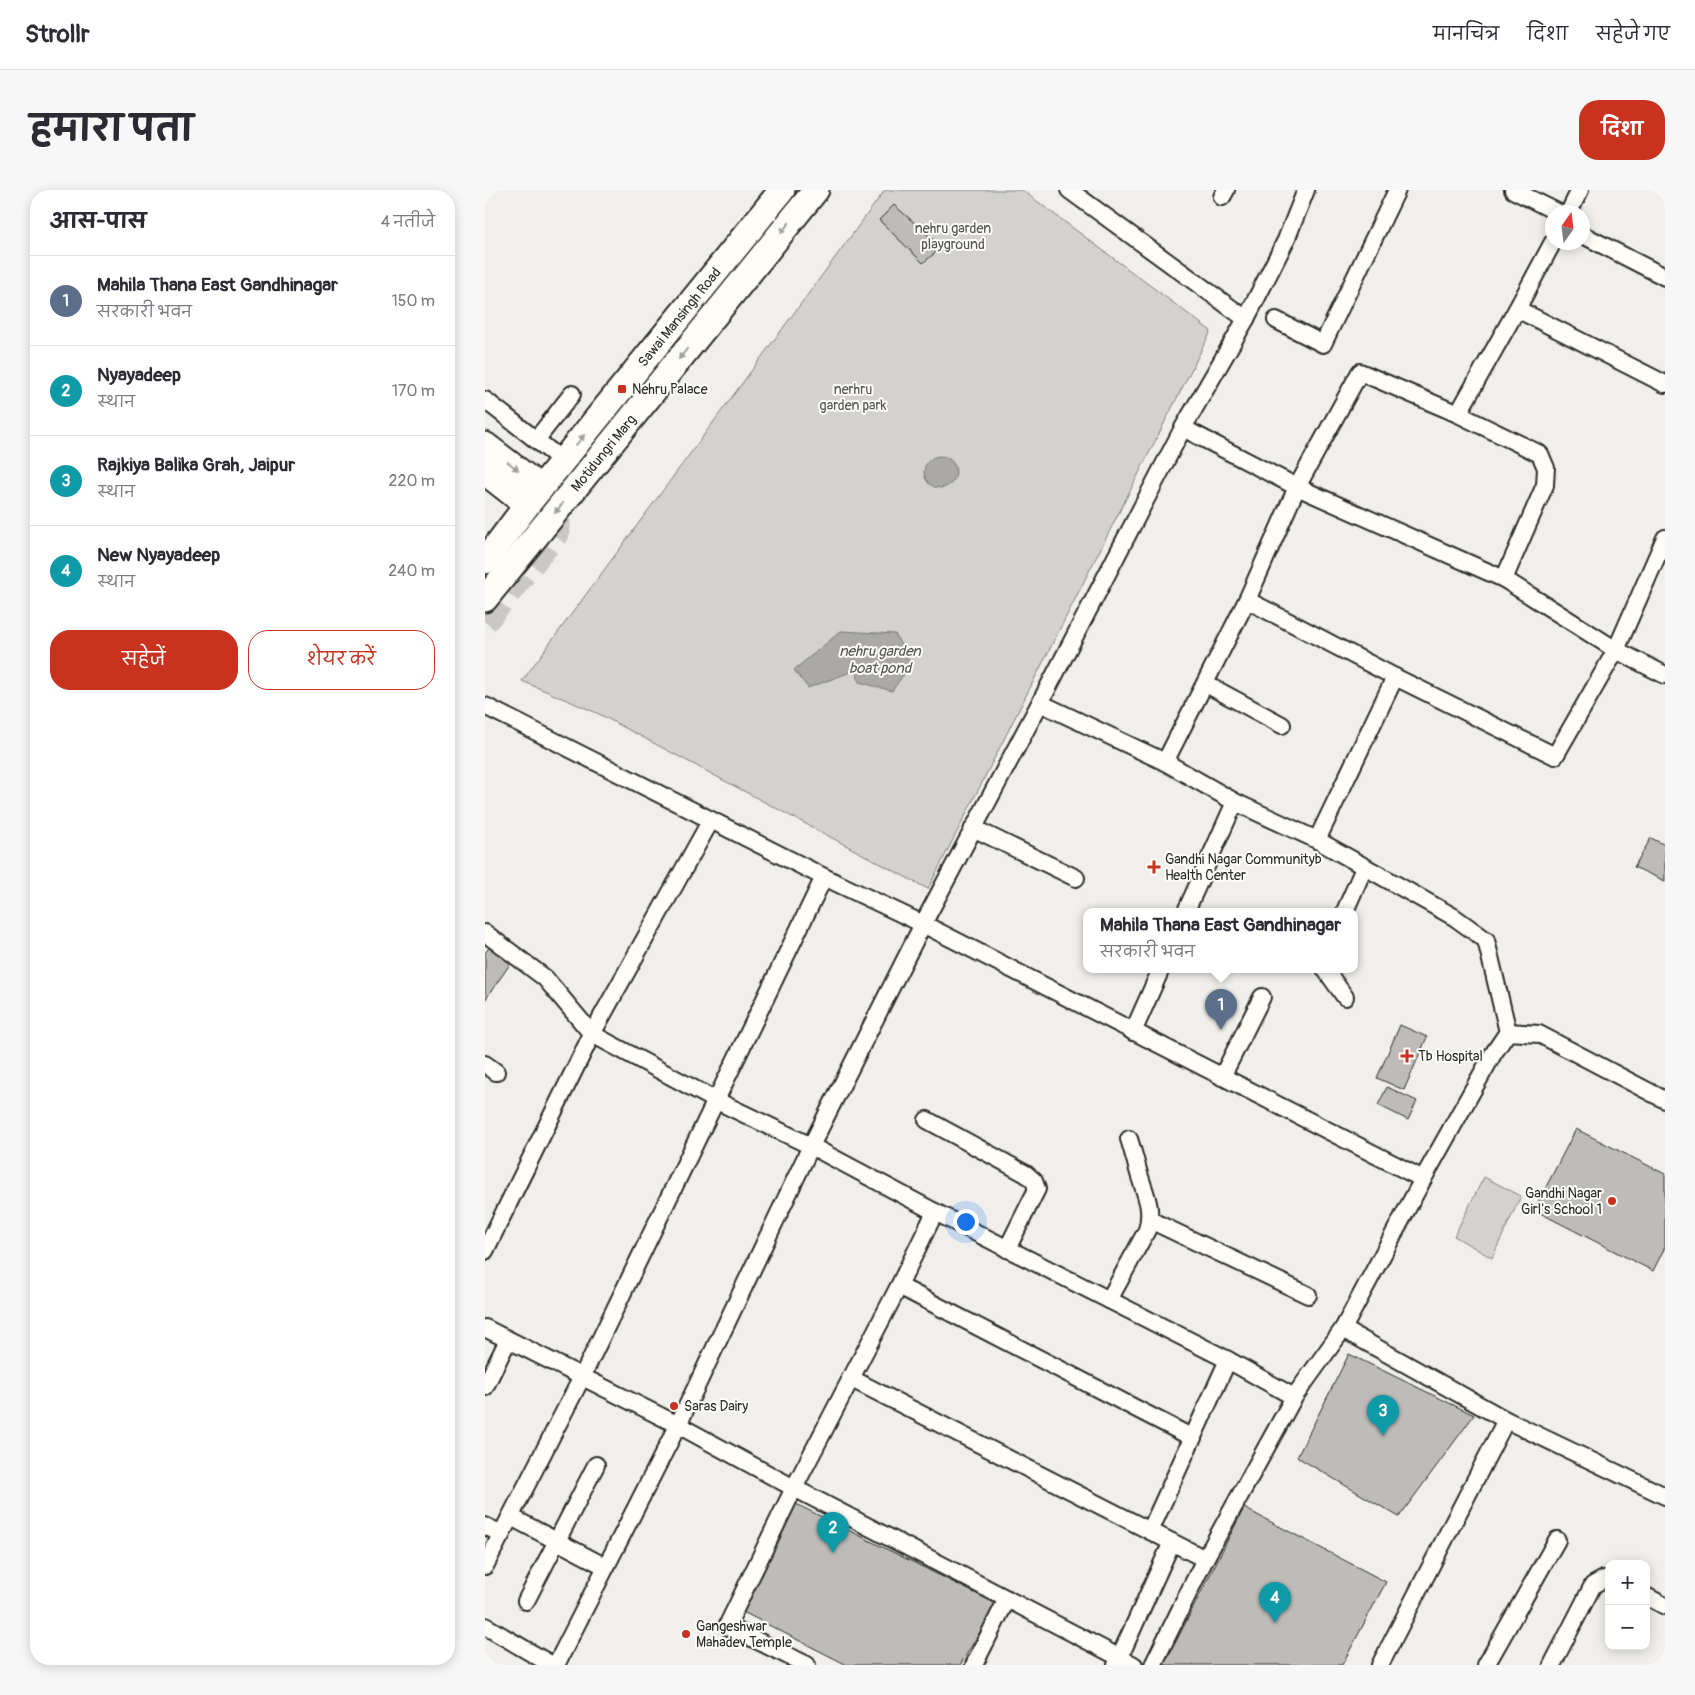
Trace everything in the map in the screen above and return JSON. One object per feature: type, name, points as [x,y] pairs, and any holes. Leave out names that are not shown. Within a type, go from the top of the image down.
[{"type":"main road","name":"Sawai Mansingh Road","points":[[485,561],[534,496],[783,190]]},
{"type":"main road","name":"Motidungri Marg","points":[[485,600],[816,190]]},
{"type":"main road","points":[[485,445],[534,496]]},
{"type":"main road","points":[[485,472],[534,496]]},
{"type":"street","points":[[1069,190],[1246,319]]},
{"type":"street","points":[[485,1626],[554,1665],[678,1425],[811,1146],[923,924],[1041,703],[1183,428],[1246,319],[1286,240],[1306,190]]},
{"type":"street","points":[[1276,320],[1323,344],[1397,190]]},
{"type":"street","points":[[1513,190],[1545,206]]},
{"type":"street","points":[[1572,205],[1580,190]]},
{"type":"street","points":[[1590,239],[1665,277]]},
{"type":"street","points":[[1458,414],[1549,250]]},
{"type":"street","points":[[1517,309],[1665,384]]},
{"type":"street","points":[[1165,762],[1247,600],[1297,487],[1360,372],[1458,414],[1540,454],[1546,468],[1545,485],[1504,579]]},
{"type":"street","points":[[536,440],[572,394]]},
{"type":"street","points":[[485,400],[563,461]]},
{"type":"street","points":[[1183,428],[1297,487],[1504,579],[1616,650],[1665,675]]},
{"type":"street","points":[[1247,600],[1395,677],[1555,756],[1616,650],[1665,538]]},
{"type":"street","points":[[1317,840],[1395,677]]},
{"type":"street","points":[[1205,684],[1282,725]]},
{"type":"street","points":[[1041,703],[1165,762],[1235,802],[1317,840],[1454,917],[1485,940],[1508,1032],[1493,1054],[1423,1179],[1343,1329],[1294,1398],[1205,1559],[1153,1665]]},
{"type":"street","points":[[485,706],[825,877],[923,924],[1423,1179]]},
{"type":"street","points":[[1187,908],[1235,802]]},
{"type":"street","points":[[486,1244],[592,1034],[711,820]]},
{"type":"street","points":[[973,828],[1076,878]]},
{"type":"street","points":[[1346,908],[1364,868]]},
{"type":"street","points":[[485,1566],[582,1378],[825,877]]},
{"type":"street","points":[[485,933],[545,978],[592,1034],[717,1101],[811,1146],[1007,1249],[1228,1360],[1294,1398]]},
{"type":"street","points":[[1133,1032],[1159,973]]},
{"type":"street","points":[[1328,973],[1345,997]]},
{"type":"street","points":[[1222,1077],[1262,997]]},
{"type":"street","points":[[1508,1032],[1539,1034],[1665,1100]]},
{"type":"street","points":[[927,1120],[1026,1174],[1034,1181],[1037,1189],[1007,1249]]},
{"type":"street","points":[[1109,1300],[1147,1230],[1150,1220],[1148,1196],[1129,1139]]},
{"type":"street","points":[[807,1665],[727,1626],[794,1488],[899,1286],[935,1212]]},
{"type":"street","points":[[1150,1220],[1308,1295]]},
{"type":"street","points":[[899,1286],[1193,1438]]},
{"type":"street","points":[[485,1328],[678,1425],[1007,1599],[1123,1663],[1171,1542]]},
{"type":"street","points":[[1343,1329],[1506,1420],[1665,1496]]},
{"type":"street","points":[[485,1387],[508,1340]]},
{"type":"street","points":[[1150,1531],[1228,1360]]},
{"type":"street","points":[[850,1378],[1205,1559]]},
{"type":"street","points":[[1380,1665],[1506,1420]]},
{"type":"street","points":[[526,1601],[596,1465]]},
{"type":"street","points":[[511,1517],[606,1567]]},
{"type":"street","points":[[485,1526],[502,1534]]},
{"type":"street","points":[[1486,1665],[1557,1540]]},
{"type":"street","points":[[1552,1665],[1593,1585],[1605,1579]]},
{"type":"street","points":[[1650,1598],[1665,1606]]},
{"type":"street","points":[[974,1665],[1007,1599]]},
{"type":"green space","points":[[885,190],[1022,190],[1211,331],[928,889],[597,713],[522,681]]},
{"type":"green space","points":[[1484,1177],[1521,1196],[1492,1258],[1454,1236]]},
{"type":"water","points":[[940,456],[946,457],[951,461],[955,466],[955,478],[951,483],[946,487],[940,488],[934,487],[929,483],[925,478],[924,472],[925,466],[929,461],[934,457]]},
{"type":"water","name":"nehru garden boat pond","points":[[841,631],[895,634],[911,664],[892,691],[859,682],[856,670],[808,688],[794,670]]},
{"type":"building","points":[[894,205],[942,247],[923,263],[879,220]]},
{"type":"building","points":[[1651,838],[1665,845],[1665,881],[1634,867]]},
{"type":"building","points":[[491,945],[513,960],[485,1000],[485,953]]},
{"type":"building","points":[[1400,1025],[1427,1037],[1404,1090],[1377,1078]]},
{"type":"building","points":[[1387,1087],[1417,1101],[1408,1120],[1378,1105]]},
{"type":"building","points":[[1576,1129],[1665,1174],[1665,1247],[1653,1271],[1534,1210]]},
{"type":"building","points":[[1349,1354],[1474,1415],[1399,1517],[1297,1457]]},
{"type":"building","points":[[794,1503],[997,1604],[960,1665],[847,1665],[743,1612]]},
{"type":"building","points":[[1244,1508],[1386,1582],[1342,1665],[1164,1665]]},
{"type":"tunnel","points":[[485,622],[557,533],[558,523],[541,505],[516,484]]},
{"type":"place","name":"Nehru Palace","points":[[622,389]]},
{"type":"place","name":"Gandhi Nagar Communityb Health Center","points":[[1154,867]]},
{"type":"place","name":"Mahila Thana East Gandhinagar","points":[[1221,1030]]},
{"type":"place","name":"Tb Hospital","points":[[1407,1056]]},
{"type":"place","name":"Gandhi Nagar Girl's School 1","points":[[1612,1201]]},
{"type":"place","name":"Saras Dairy","points":[[674,1406]]},
{"type":"place","name":"Rajkiya Balika Grah, Jaipur","points":[[1383,1436]]},
{"type":"place","name":"Nyayadeep","points":[[833,1553]]},
{"type":"place","name":"New Nyayadeep","points":[[1275,1623]]},
{"type":"place","name":"Gangeshwar Mahadev Temple","points":[[686,1634]]},
{"type":"park label","name":"nehru garden playground","points":[[953,236]]},
{"type":"park label","name":"nerhru garden park","points":[[853,397]]}]
